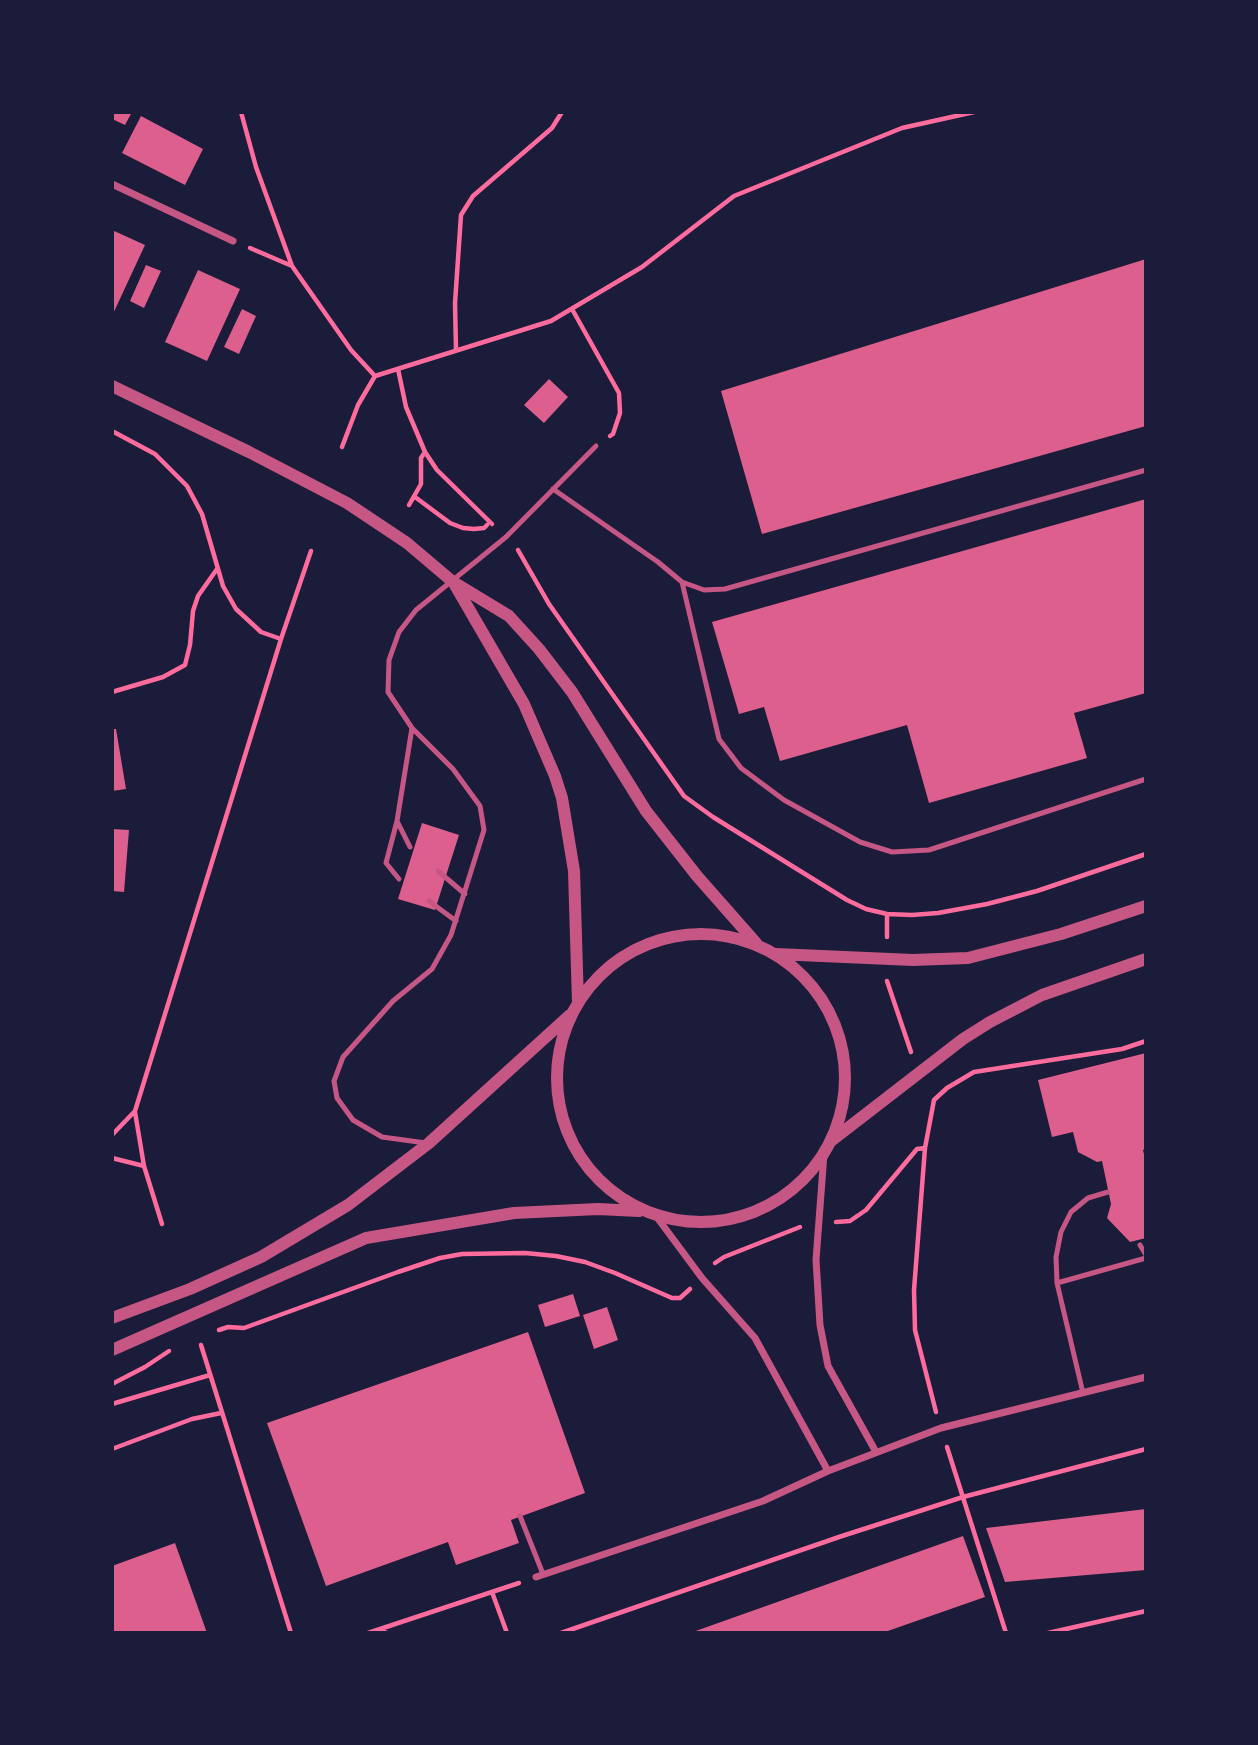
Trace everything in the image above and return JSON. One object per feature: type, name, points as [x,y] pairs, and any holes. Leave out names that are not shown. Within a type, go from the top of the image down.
[{"type":"street","points":[[112,184],[233,241]]},
{"type":"street","points":[[112,386],[347,503],[407,543],[453,582],[509,616],[572,692],[646,811],[697,876],[758,946]]},
{"type":"street","points":[[112,1318],[190,1289],[261,1257],[348,1205],[429,1143],[576,1007],[574,872],[562,798],[524,704],[453,582]]},
{"type":"street","points":[[775,954],[938,961],[993,953],[1146,906]]},
{"type":"street","points":[[714,934],[737,938],[775,954],[799,972],[818,994],[842,1046],[846,1085],[841,1114],[831,1141],[810,1173],[793,1190],[751,1214],[704,1223],[680,1221],[643,1211],[610,1190],[596,1177],[583,1161],[565,1127],[557,1088],[557,1069],[562,1040],[576,1007],[592,984],[608,968],[647,944],[680,936],[714,934]]},
{"type":"street","points":[[831,1141],[963,1039],[1016,1008],[1042,995],[1146,959]]},
{"type":"street","points":[[824,1154],[816,1293],[828,1366],[876,1452]]},
{"type":"street","points":[[112,1350],[366,1238],[514,1213],[598,1209],[643,1211]]},
{"type":"street","points":[[656,1216],[702,1278],[755,1338],[828,1471]]},
{"type":"street","points":[[540,1576],[763,1501],[828,1471],[941,1428],[1146,1377]]},
{"type":"lane","points":[[429,1143],[382,1137],[353,1120],[337,1098],[334,1081],[343,1057],[393,1001],[432,969],[451,935],[484,830],[480,806],[453,769],[412,729],[388,692],[389,660],[399,632],[416,610],[506,537],[596,446]]},
{"type":"lane","points":[[554,489],[682,582],[704,590],[725,589],[1146,470]]},
{"type":"lane","points":[[682,582],[719,739],[741,768],[784,800],[860,842],[892,852],[929,850],[1146,779]]},
{"type":"lane","points":[[399,879],[386,863],[397,821],[412,729]]},
{"type":"lane","points":[[397,821],[410,847]]},
{"type":"lane","points":[[438,871],[465,894]]},
{"type":"lane","points":[[429,901],[456,921]]},
{"type":"lane","points":[[1083,1393],[1057,1283],[1056,1257],[1061,1232],[1071,1212],[1088,1198],[1108,1192]]},
{"type":"lane","points":[[1057,1283],[1146,1256],[1140,1245]]},
{"type":"lane","points":[[520,1516],[540,1576]]},
{"type":"path","points":[[241,112],[256,167],[292,266],[351,350],[375,376]]},
{"type":"path","points":[[456,350],[455,303],[461,215],[473,196],[552,128],[562,112]]},
{"type":"path","points":[[342,447],[358,405],[375,376],[551,321],[642,267],[734,196],[902,128],[974,112]]},
{"type":"path","points":[[233,241],[292,266]]},
{"type":"path","points":[[572,309],[619,393],[620,413],[613,433],[596,446]]},
{"type":"path","points":[[398,369],[406,407],[425,452],[436,470],[490,522],[484,528],[463,528],[450,523],[415,497]]},
{"type":"path","points":[[112,431],[155,454],[187,486],[202,514],[223,586],[236,609],[261,632],[281,639]]},
{"type":"path","points":[[409,505],[421,484],[421,458],[425,452]]},
{"type":"path","points":[[162,1224],[144,1166],[135,1111],[281,639],[311,551]]},
{"type":"path","points":[[521,554],[549,604],[684,796],[713,817],[847,900],[866,909],[887,914],[938,913],[1038,891],[1146,854]]},
{"type":"path","points":[[112,692],[163,677],[185,664],[198,596],[217,568]]},
{"type":"path","points":[[887,914],[887,983],[918,1073],[927,1094],[934,1100]]},
{"type":"path","points":[[1006,1633],[941,1428],[915,1330],[914,1290],[925,1148],[934,1100],[947,1088],[974,1072],[1122,1049],[1146,1041]]},
{"type":"path","points":[[112,1135],[135,1111]]},
{"type":"path","points":[[216,1331],[228,1327],[244,1328],[398,1272],[440,1258],[462,1254],[525,1253],[575,1260],[615,1273],[672,1298],[680,1298],[723,1257],[793,1228],[850,1221],[866,1210],[917,1149],[925,1148]]},
{"type":"path","points":[[112,1158],[144,1166]]},
{"type":"path","points":[[201,1345],[220,1413],[291,1633]]},
{"type":"path","points":[[112,1384],[172,1350]]},
{"type":"path","points":[[112,1404],[210,1376]]},
{"type":"path","points":[[112,1449],[192,1419],[220,1413]]},
{"type":"path","points":[[561,1633],[963,1497],[1146,1449]]},
{"type":"path","points":[[368,1633],[540,1576]]},
{"type":"path","points":[[492,1592],[507,1633]]},
{"type":"path","points":[[1048,1633],[1146,1611]]},
{"type":"path","points":[[376,1630],[387,1633]]},
{"type":"building","points":[[112,112],[132,112],[125,125],[112,119]]},
{"type":"building","points":[[141,116],[203,149],[185,185],[122,153]]},
{"type":"building","points":[[112,230],[145,245],[112,316]]},
{"type":"building","points":[[1146,259],[1146,426],[762,534],[721,391]]},
{"type":"building","points":[[146,265],[161,271],[144,308],[130,301]]},
{"type":"building","points":[[198,270],[240,289],[207,361],[165,342]]},
{"type":"building","points":[[242,309],[256,316],[239,354],[224,347]]},
{"type":"building","points":[[549,379],[568,397],[544,423],[524,405]]},
{"type":"building","points":[[1146,499],[1146,693],[1074,713],[1087,758],[929,803],[907,725],[780,761],[764,707],[739,714],[712,622]]},
{"type":"building","points":[[112,729],[116,729],[126,789],[112,791]]},
{"type":"building","points":[[422,823],[459,835],[435,910],[398,899]]},
{"type":"building","points":[[112,829],[129,830],[124,892],[112,891]]},
{"type":"building","points":[[1146,1053],[1146,1149],[1143,1150],[1146,1162],[1146,1238],[1130,1242],[1107,1218],[1111,1204],[1102,1161],[1097,1162],[1078,1152],[1073,1132],[1052,1137],[1038,1080]]},
{"type":"building","points":[[573,1294],[580,1316],[545,1327],[538,1305]]},
{"type":"building","points":[[607,1307],[618,1340],[594,1349],[583,1315]]},
{"type":"building","points":[[528,1332],[585,1493],[511,1520],[519,1543],[456,1565],[448,1542],[326,1586],[267,1423]]},
{"type":"building","points":[[1146,1509],[1146,1570],[1005,1582],[986,1528]]},
{"type":"building","points":[[963,1536],[985,1597],[882,1633],[690,1633]]},
{"type":"building","points":[[175,1543],[207,1633],[112,1633],[112,1566]]}]
